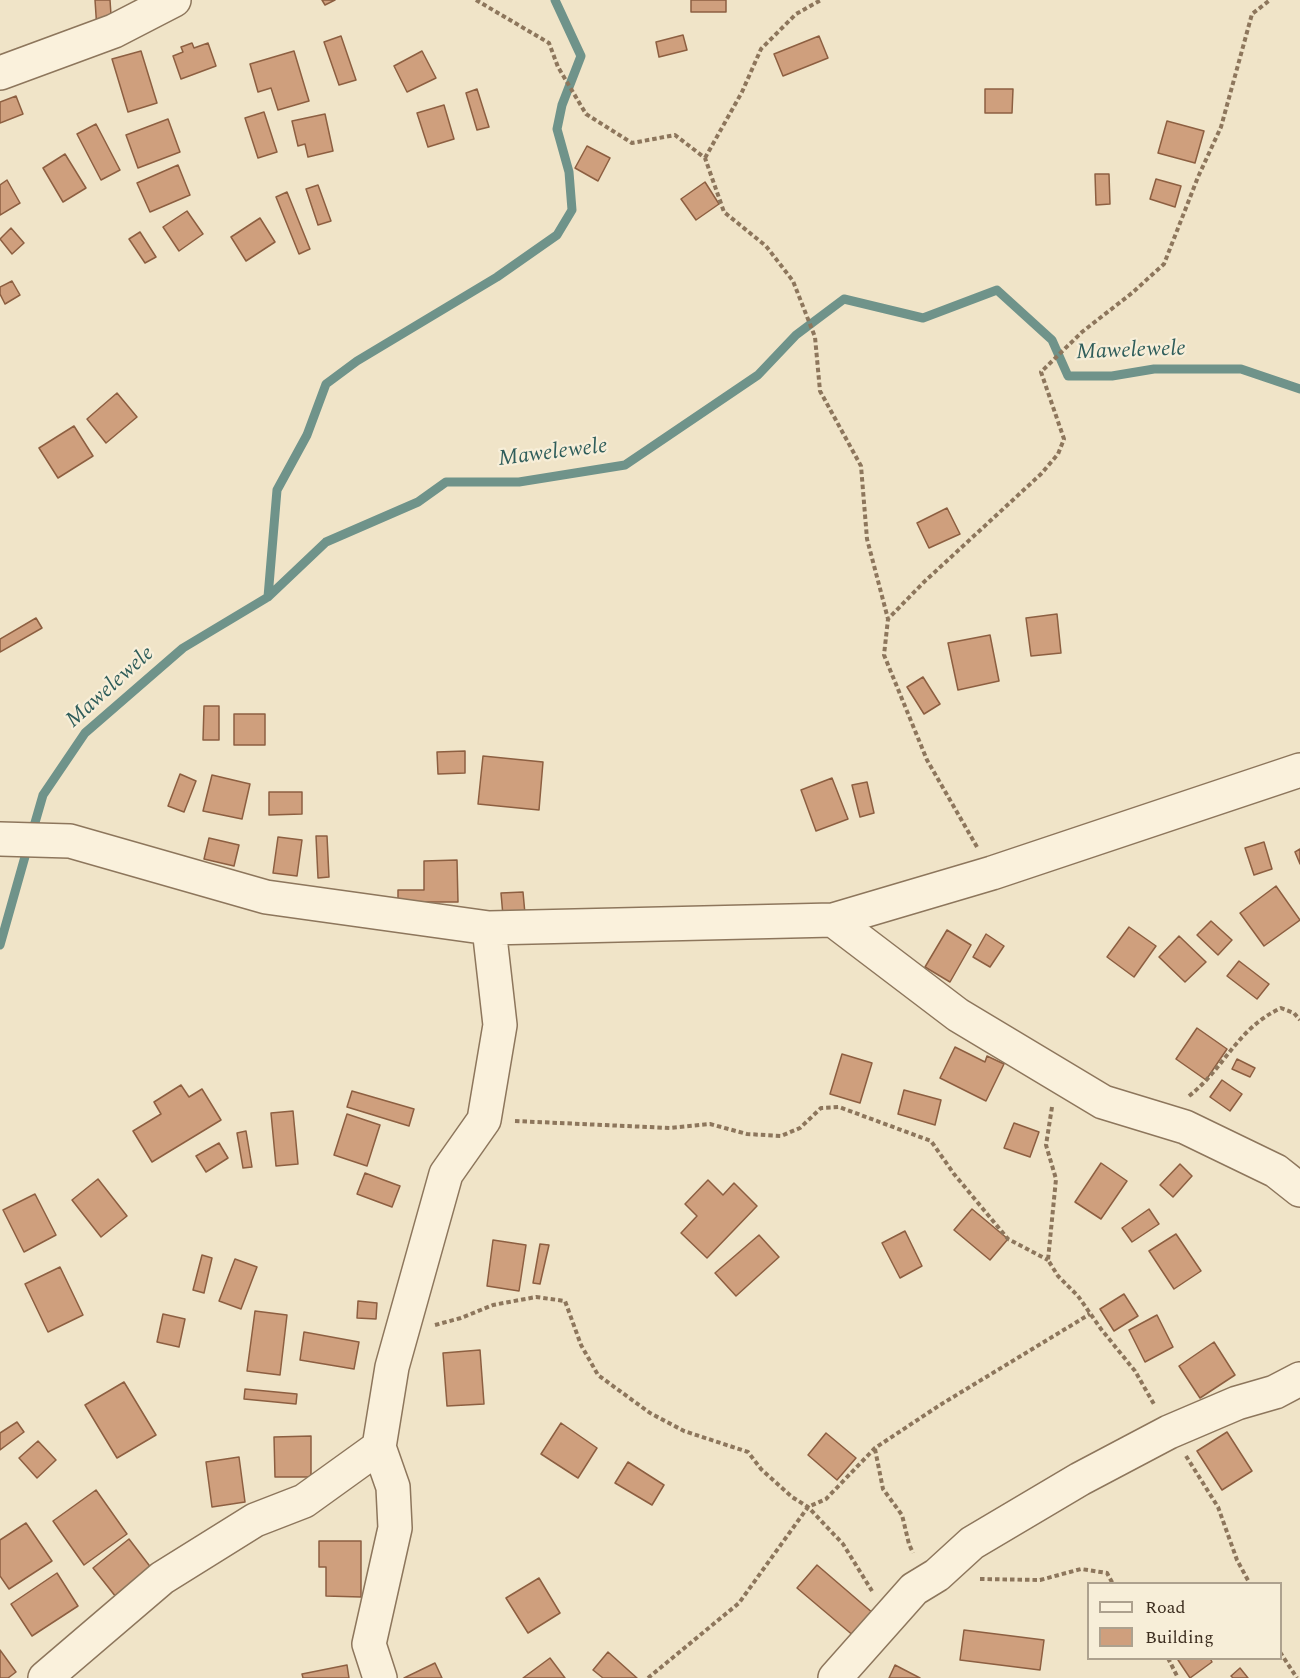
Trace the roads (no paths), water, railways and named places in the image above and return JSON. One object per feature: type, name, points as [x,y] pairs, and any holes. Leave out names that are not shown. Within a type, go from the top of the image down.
[{"type":"street","points":[[0,73],[114,31],[174,0]]},
{"type":"street","points":[[0,839],[70,841],[266,897],[489,928],[832,920],[993,873],[1300,770]]},
{"type":"street","points":[[832,920],[958,1015],[1103,1102],[1185,1127],[1276,1172],[1300,1191]]},
{"type":"street","points":[[381,1678],[369,1644],[395,1528],[393,1487],[379,1447],[392,1367],[446,1174],[484,1120],[500,1025],[489,928]]},
{"type":"street","points":[[835,1678],[914,1589],[937,1575],[972,1543],[1080,1479],[1169,1432],[1237,1403],[1275,1392],[1300,1379]]},
{"type":"street","points":[[45,1678],[162,1578],[255,1520],[304,1501],[379,1447]]},
{"type":"waterway","points":[[268,597],[277,490],[307,435],[326,384],[357,361],[497,277],[557,235],[572,210],[569,172],[557,129],[562,105],[581,56],[555,0]]},
{"type":"waterway","name":"Mawelewele","points":[[32,833],[43,795],[85,733],[183,648],[268,597],[326,542],[418,502],[446,482],[519,482],[625,465],[758,375],[796,335],[844,299],[923,318],[997,290],[1052,340],[1068,376],[1112,376],[1154,369],[1241,369],[1300,389]]},
{"type":"waterway","name":"Mawelewele","points":[[0,945],[28,846]]}]
